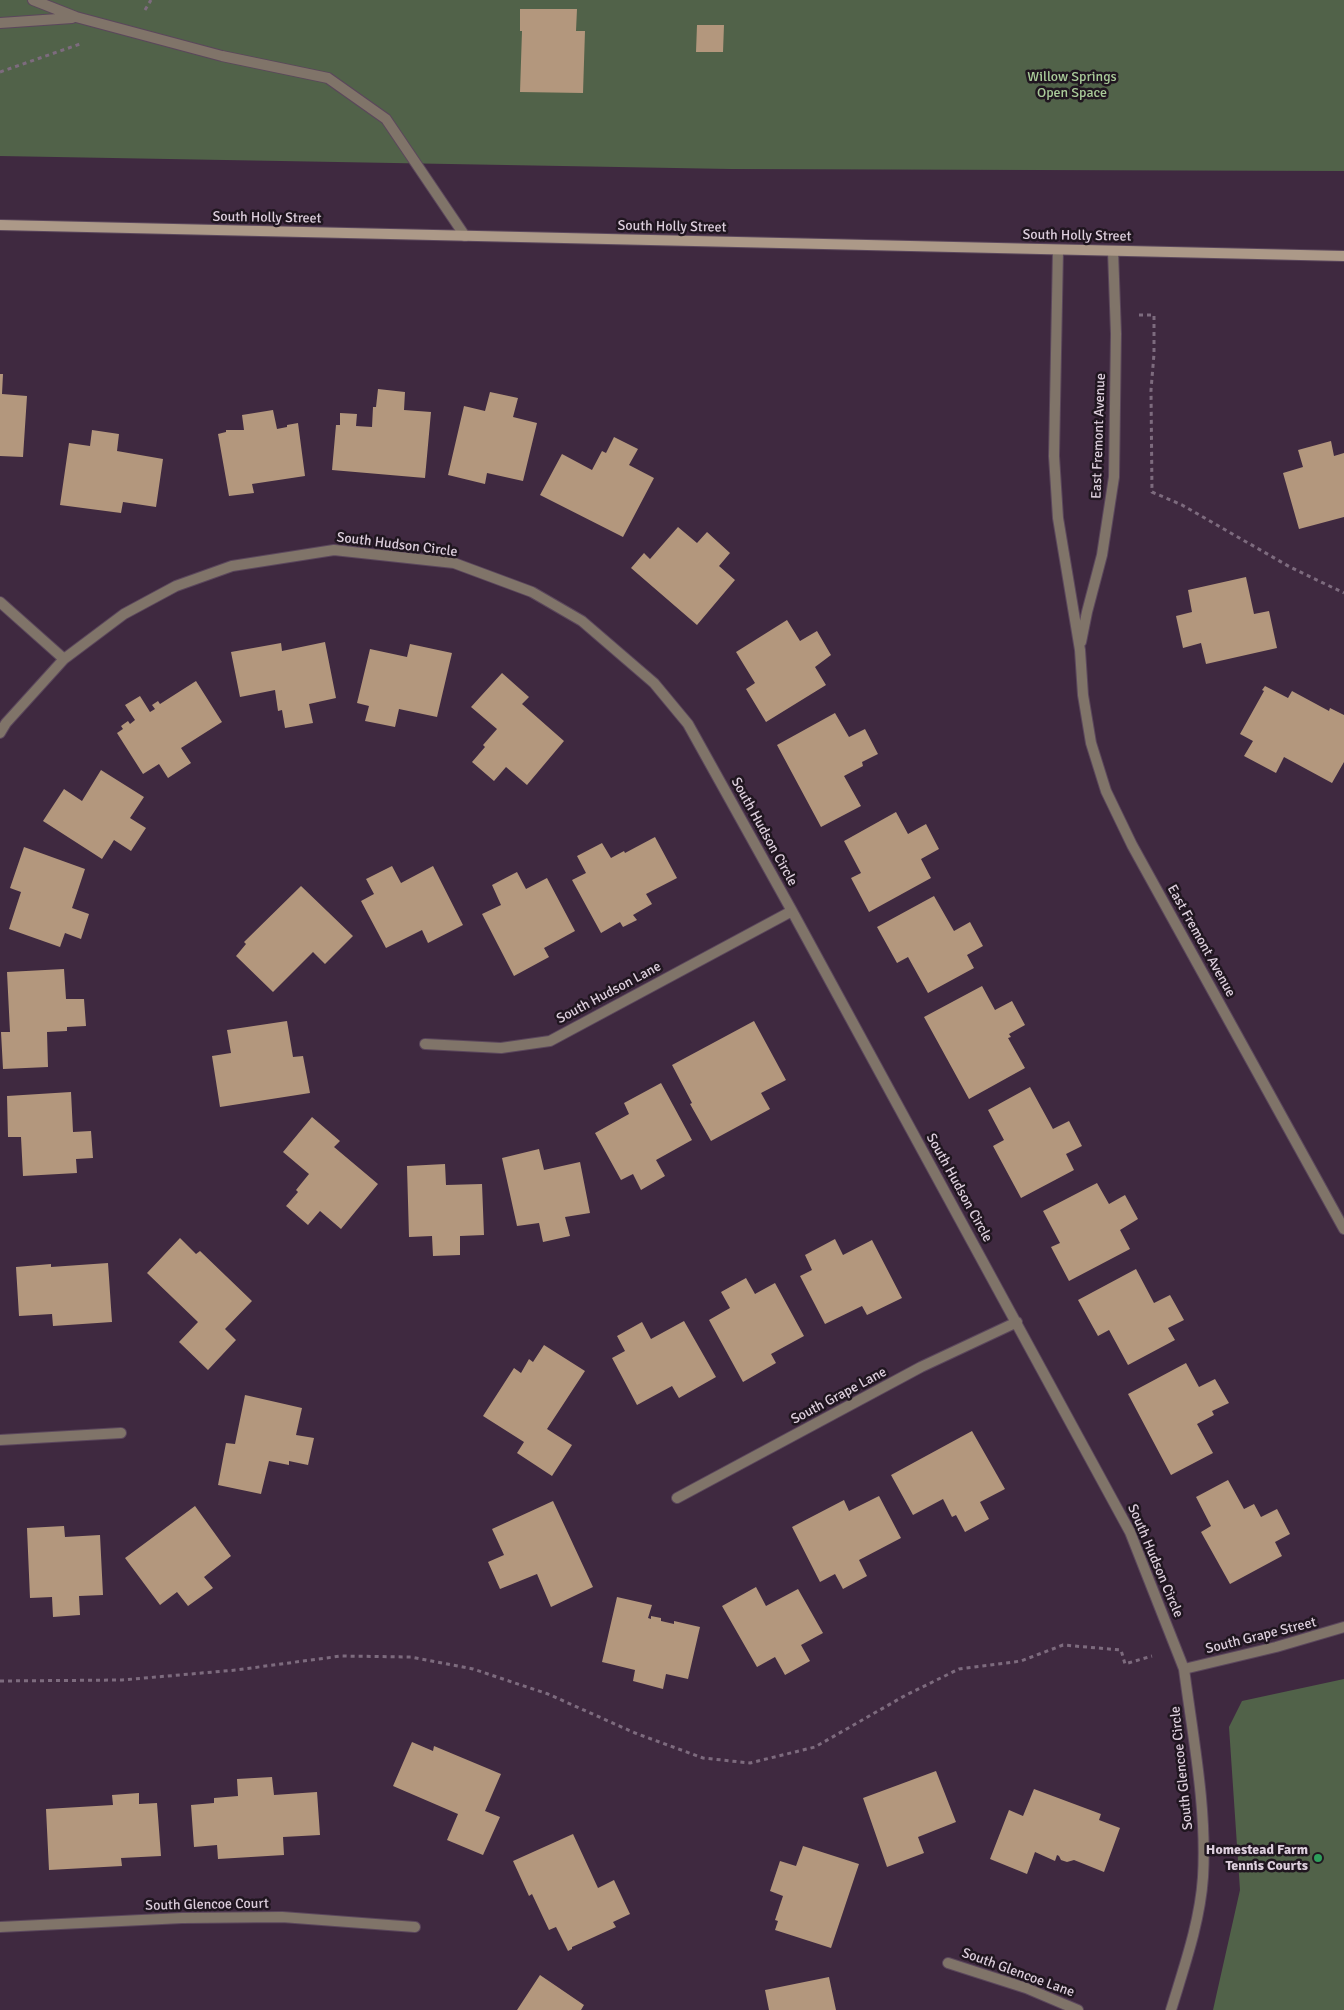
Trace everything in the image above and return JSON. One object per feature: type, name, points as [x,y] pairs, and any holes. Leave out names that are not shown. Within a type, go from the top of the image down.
[{"type":"main road","name":"South Holly Street","points":[[0,225],[1344,256]]},
{"type":"street","points":[[34,0],[76,17],[222,56],[328,78],[386,119],[465,236]]},
{"type":"street","points":[[0,23],[76,17]]},
{"type":"street","name":"East Fremont Avenue","points":[[1058,250],[1054,456],[1056,491],[1058,518],[1080,650],[1083,695],[1091,744],[1106,791],[1132,845],[1344,1229]]},
{"type":"street","name":"East Fremont Avenue","points":[[1080,650],[1087,612],[1102,555],[1114,477],[1115,314],[1113,250]]},
{"type":"street","name":"South Hudson Circle","points":[[0,733],[6,723],[64,659],[124,614],[176,586],[232,566],[334,550],[454,563],[532,592],[582,621],[654,683],[688,724],[1017,1322],[1130,1532],[1184,1669]]},
{"type":"street","points":[[0,602],[64,659]]},
{"type":"street","name":"South Hudson Lane","points":[[425,1044],[501,1048],[550,1041],[792,911]]},
{"type":"street","name":"South Grape Lane","points":[[677,1498],[920,1367],[1017,1322]]},
{"type":"street","points":[[0,1440],[121,1432]]},
{"type":"street","name":"South Grape Street","points":[[1184,1669],[1276,1647],[1344,1626]]},
{"type":"street","name":"South Glencoe Circle","points":[[1171,2010],[1192,1943],[1203,1879],[1204,1822],[1184,1669]]},
{"type":"street","name":"South Glencoe Court","points":[[0,1927],[182,1918],[282,1916],[415,1927]]},
{"type":"street","name":"South Glencoe Lane","points":[[948,1963],[1026,1988],[1078,2010]]},
{"type":"path","points":[[1115,314],[1154,315],[1154,354],[1151,390],[1152,492],[1182,505],[1290,567],[1344,593]]},
{"type":"path","points":[[0,1681],[122,1680],[236,1670],[341,1656],[411,1657],[474,1669],[530,1688],[635,1733],[704,1758],[750,1762],[815,1747],[906,1695],[958,1669],[1021,1661],[1063,1645],[1121,1650],[1125,1664],[1177,1649]]},
{"type":"green space","name":"Willow Springs Open Space","points":[[0,0],[1344,0],[1344,171],[731,169],[0,156]]},
{"type":"green space","points":[[1344,1679],[1344,2010],[1213,2010],[1240,1890],[1229,1727],[1242,1701]]},
{"type":"building","points":[[520,9],[577,9],[576,31],[585,31],[583,93],[520,92],[522,31],[520,31]]},
{"type":"building","points":[[697,25],[724,25],[723,52],[696,52]]},
{"type":"building","points":[[0,374],[3,374],[2,394],[27,396],[23,457],[0,456]]},
{"type":"building","points":[[378,389],[405,392],[404,410],[431,412],[425,478],[332,470],[336,425],[340,425],[340,413],[357,414],[356,426],[372,427],[373,407],[376,407]]},
{"type":"building","points":[[490,392],[518,398],[513,417],[537,423],[523,481],[487,473],[485,484],[448,475],[464,406],[485,411]]},
{"type":"building","points":[[273,410],[277,429],[298,423],[305,476],[252,484],[254,493],[229,496],[218,434],[226,432],[226,430],[244,430],[242,415]]},
{"type":"building","points":[[92,430],[119,434],[117,451],[163,459],[156,507],[123,502],[121,513],[60,505],[69,443],[90,446]]},
{"type":"building","points":[[614,437],[638,449],[629,465],[654,478],[623,537],[540,495],[562,454],[592,470],[602,451],[606,453]]},
{"type":"building","points":[[1331,441],[1334,456],[1344,453],[1344,517],[1299,529],[1283,473],[1303,467],[1298,450]]},
{"type":"building","points":[[678,527],[697,543],[707,532],[730,553],[719,566],[735,580],[697,625],[631,568],[644,553],[650,559]]},
{"type":"building","points":[[1246,577],[1254,614],[1269,611],[1277,648],[1206,664],[1201,643],[1183,648],[1176,616],[1192,612],[1188,590]]},
{"type":"building","points":[[787,620],[800,641],[817,631],[831,655],[815,667],[826,685],[766,722],[746,689],[755,683],[736,652]]},
{"type":"building","points":[[325,642],[336,698],[309,704],[313,723],[285,728],[282,710],[278,711],[275,690],[240,697],[231,652],[281,643],[282,651]]},
{"type":"building","points":[[410,644],[452,653],[437,717],[399,709],[395,727],[365,721],[369,706],[357,703],[370,649],[407,657]]},
{"type":"building","points":[[502,673],[529,697],[522,704],[564,741],[527,785],[506,767],[494,781],[472,762],[497,729],[471,707]]},
{"type":"building","points":[[196,681],[222,722],[181,748],[191,763],[168,778],[159,764],[143,774],[117,733],[123,729],[121,726],[128,721],[130,724],[135,720],[125,705],[140,696],[150,712],[155,709],[152,705],[158,701],[160,704]]},
{"type":"building","points":[[1265,686],[1288,698],[1292,691],[1329,711],[1330,708],[1344,715],[1344,762],[1332,783],[1284,757],[1276,773],[1244,756],[1253,741],[1240,734]]},
{"type":"building","points":[[835,713],[849,737],[865,729],[878,754],[862,762],[863,766],[844,776],[861,806],[821,827],[777,745]]},
{"type":"building","points":[[101,770],[144,797],[130,818],[146,828],[131,851],[114,840],[102,859],[43,821],[64,789],[82,801]]},
{"type":"building","points":[[896,812],[908,834],[926,824],[939,849],[921,859],[931,878],[869,912],[851,878],[861,873],[844,841]]},
{"type":"building","points":[[655,837],[677,878],[646,894],[652,904],[633,915],[637,920],[623,927],[620,922],[601,933],[572,880],[586,873],[577,856],[602,843],[611,858],[624,851],[625,853]]},
{"type":"building","points":[[24,847],[85,869],[72,908],[89,914],[81,939],[65,933],[60,947],[9,929],[21,892],[10,888]]},
{"type":"building","points":[[392,866],[401,883],[433,866],[463,925],[428,943],[422,930],[386,948],[361,901],[374,894],[366,879]]},
{"type":"building","points":[[517,872],[526,889],[547,878],[575,931],[544,948],[549,957],[514,976],[482,914],[501,905],[492,885]]},
{"type":"building","points":[[301,886],[353,936],[325,964],[313,952],[273,992],[236,956],[246,944],[244,942]]},
{"type":"building","points":[[934,896],[954,931],[970,922],[983,946],[967,955],[974,968],[928,993],[908,957],[897,963],[877,927]]},
{"type":"building","points":[[64,969],[66,999],[84,999],[86,1026],[67,1027],[67,1031],[47,1032],[48,1067],[3,1069],[1,1032],[10,1032],[7,972]]},
{"type":"building","points":[[982,986],[995,1010],[1012,1001],[1025,1025],[1009,1034],[1011,1037],[1008,1038],[1025,1068],[969,1099],[924,1017]]},
{"type":"building","points":[[287,1021],[293,1057],[303,1056],[310,1093],[220,1107],[212,1056],[231,1053],[227,1030]]},
{"type":"building","points":[[754,1021],[786,1080],[761,1093],[770,1109],[711,1141],[690,1104],[692,1103],[672,1065]]},
{"type":"building","points":[[661,1083],[692,1140],[656,1160],[665,1176],[641,1190],[633,1174],[621,1180],[595,1133],[629,1114],[624,1103]]},
{"type":"building","points":[[1030,1087],[1053,1129],[1069,1121],[1082,1146],[1066,1154],[1074,1170],[1021,1198],[993,1146],[1004,1140],[988,1110]]},
{"type":"building","points":[[71,1092],[73,1132],[91,1131],[93,1158],[76,1159],[77,1173],[23,1176],[21,1137],[8,1137],[7,1096]]},
{"type":"building","points":[[312,1117],[340,1141],[334,1147],[378,1184],[341,1229],[320,1211],[308,1225],[286,1206],[298,1192],[296,1190],[309,1174],[283,1152]]},
{"type":"building","points":[[539,1149],[544,1170],[580,1162],[590,1213],[565,1217],[570,1236],[543,1242],[539,1223],[517,1226],[502,1158]]},
{"type":"building","points":[[445,1164],[446,1185],[482,1184],[484,1235],[460,1236],[460,1255],[433,1256],[432,1236],[409,1237],[407,1166]]},
{"type":"building","points":[[1097,1183],[1109,1204],[1125,1195],[1138,1219],[1120,1230],[1130,1249],[1069,1281],[1051,1247],[1060,1243],[1043,1211]]},
{"type":"building","points":[[180,1238],[196,1254],[200,1251],[252,1301],[225,1329],[236,1340],[208,1370],[179,1342],[198,1322],[147,1273]]},
{"type":"building","points":[[835,1239],[843,1255],[872,1240],[902,1298],[867,1315],[862,1306],[825,1324],[800,1276],[812,1270],[805,1255]]},
{"type":"building","points":[[108,1263],[112,1322],[53,1326],[52,1314],[19,1316],[16,1267],[51,1264],[51,1267]]},
{"type":"building","points":[[1136,1269],[1154,1303],[1170,1295],[1184,1320],[1168,1328],[1175,1340],[1128,1365],[1109,1330],[1098,1336],[1078,1300]]},
{"type":"building","points":[[746,1278],[755,1294],[775,1283],[804,1336],[771,1354],[776,1363],[743,1382],[709,1320],[730,1308],[721,1292]]},
{"type":"building","points":[[684,1321],[716,1377],[679,1398],[672,1386],[637,1405],[612,1358],[625,1351],[617,1336],[642,1322],[651,1339]]},
{"type":"building","points":[[544,1345],[585,1371],[547,1429],[572,1445],[552,1476],[517,1453],[524,1442],[483,1416],[514,1368],[521,1373],[529,1359],[533,1362]]},
{"type":"building","points":[[1186,1363],[1199,1387],[1215,1379],[1229,1403],[1212,1411],[1214,1415],[1197,1424],[1213,1453],[1171,1475],[1128,1394]]},
{"type":"building","points":[[245,1395],[302,1408],[296,1435],[314,1438],[308,1465],[289,1461],[289,1465],[269,1461],[261,1494],[218,1485],[226,1443],[235,1444]]},
{"type":"building","points":[[972,1431],[1005,1489],[980,1502],[989,1519],[965,1532],[956,1515],[952,1517],[943,1499],[913,1515],[891,1475]]},
{"type":"building","points":[[1228,1480],[1244,1509],[1254,1504],[1261,1517],[1277,1509],[1290,1534],[1275,1542],[1282,1556],[1230,1584],[1201,1532],[1211,1526],[1196,1497]]},
{"type":"building","points":[[879,1496],[901,1538],[859,1560],[867,1576],[843,1589],[835,1574],[820,1582],[792,1527],[844,1500],[849,1511]]},
{"type":"building","points":[[553,1501],[593,1587],[551,1607],[537,1574],[500,1589],[488,1562],[504,1555],[492,1529]]},
{"type":"building","points":[[195,1506],[231,1556],[204,1577],[213,1588],[188,1606],[177,1592],[160,1605],[125,1558]]},
{"type":"building","points":[[64,1526],[65,1537],[100,1535],[103,1595],[79,1596],[80,1615],[53,1617],[52,1597],[30,1598],[27,1528]]},
{"type":"building","points":[[756,1587],[766,1606],[798,1589],[823,1633],[801,1645],[810,1661],[785,1675],[775,1657],[757,1667],[722,1606]]},
{"type":"building","points":[[617,1597],[652,1605],[648,1618],[651,1619],[651,1616],[674,1624],[674,1621],[700,1627],[688,1679],[666,1674],[663,1689],[633,1681],[635,1670],[602,1662]]},
{"type":"building","points":[[412,1742],[433,1751],[434,1746],[501,1774],[485,1811],[500,1817],[483,1855],[447,1840],[458,1814],[393,1786]]},
{"type":"building","points":[[936,1771],[956,1822],[918,1837],[924,1853],[887,1867],[863,1798]]},
{"type":"building","points":[[272,1777],[274,1795],[317,1792],[320,1835],[283,1837],[284,1855],[218,1859],[217,1845],[194,1847],[191,1805],[214,1803],[214,1798],[238,1796],[237,1779]]},
{"type":"building","points":[[1034,1789],[1101,1814],[1099,1820],[1120,1828],[1104,1872],[1074,1860],[1067,1862],[1061,1860],[1057,1855],[1055,1861],[1035,1852],[1027,1874],[990,1859],[1009,1810],[1023,1816]]},
{"type":"building","points":[[139,1793],[139,1804],[157,1803],[161,1856],[121,1858],[122,1866],[49,1870],[46,1809],[113,1805],[112,1795]]},
{"type":"building","points":[[573,1834],[598,1888],[614,1880],[630,1914],[613,1922],[616,1927],[572,1947],[568,1951],[556,1927],[549,1930],[532,1894],[529,1896],[513,1861]]},
{"type":"building","points":[[803,1846],[859,1864],[831,1948],[775,1930],[778,1921],[775,1920],[783,1896],[770,1891],[780,1861],[796,1866]]},
{"type":"building","points":[[540,1975],[584,2005],[581,2010],[517,2010]]},
{"type":"building","points":[[829,1977],[836,2010],[769,2010],[765,1990]]},
{"type":"place","name":"Homestead Farm Tennis Courts","points":[[1318,1858]]}]
